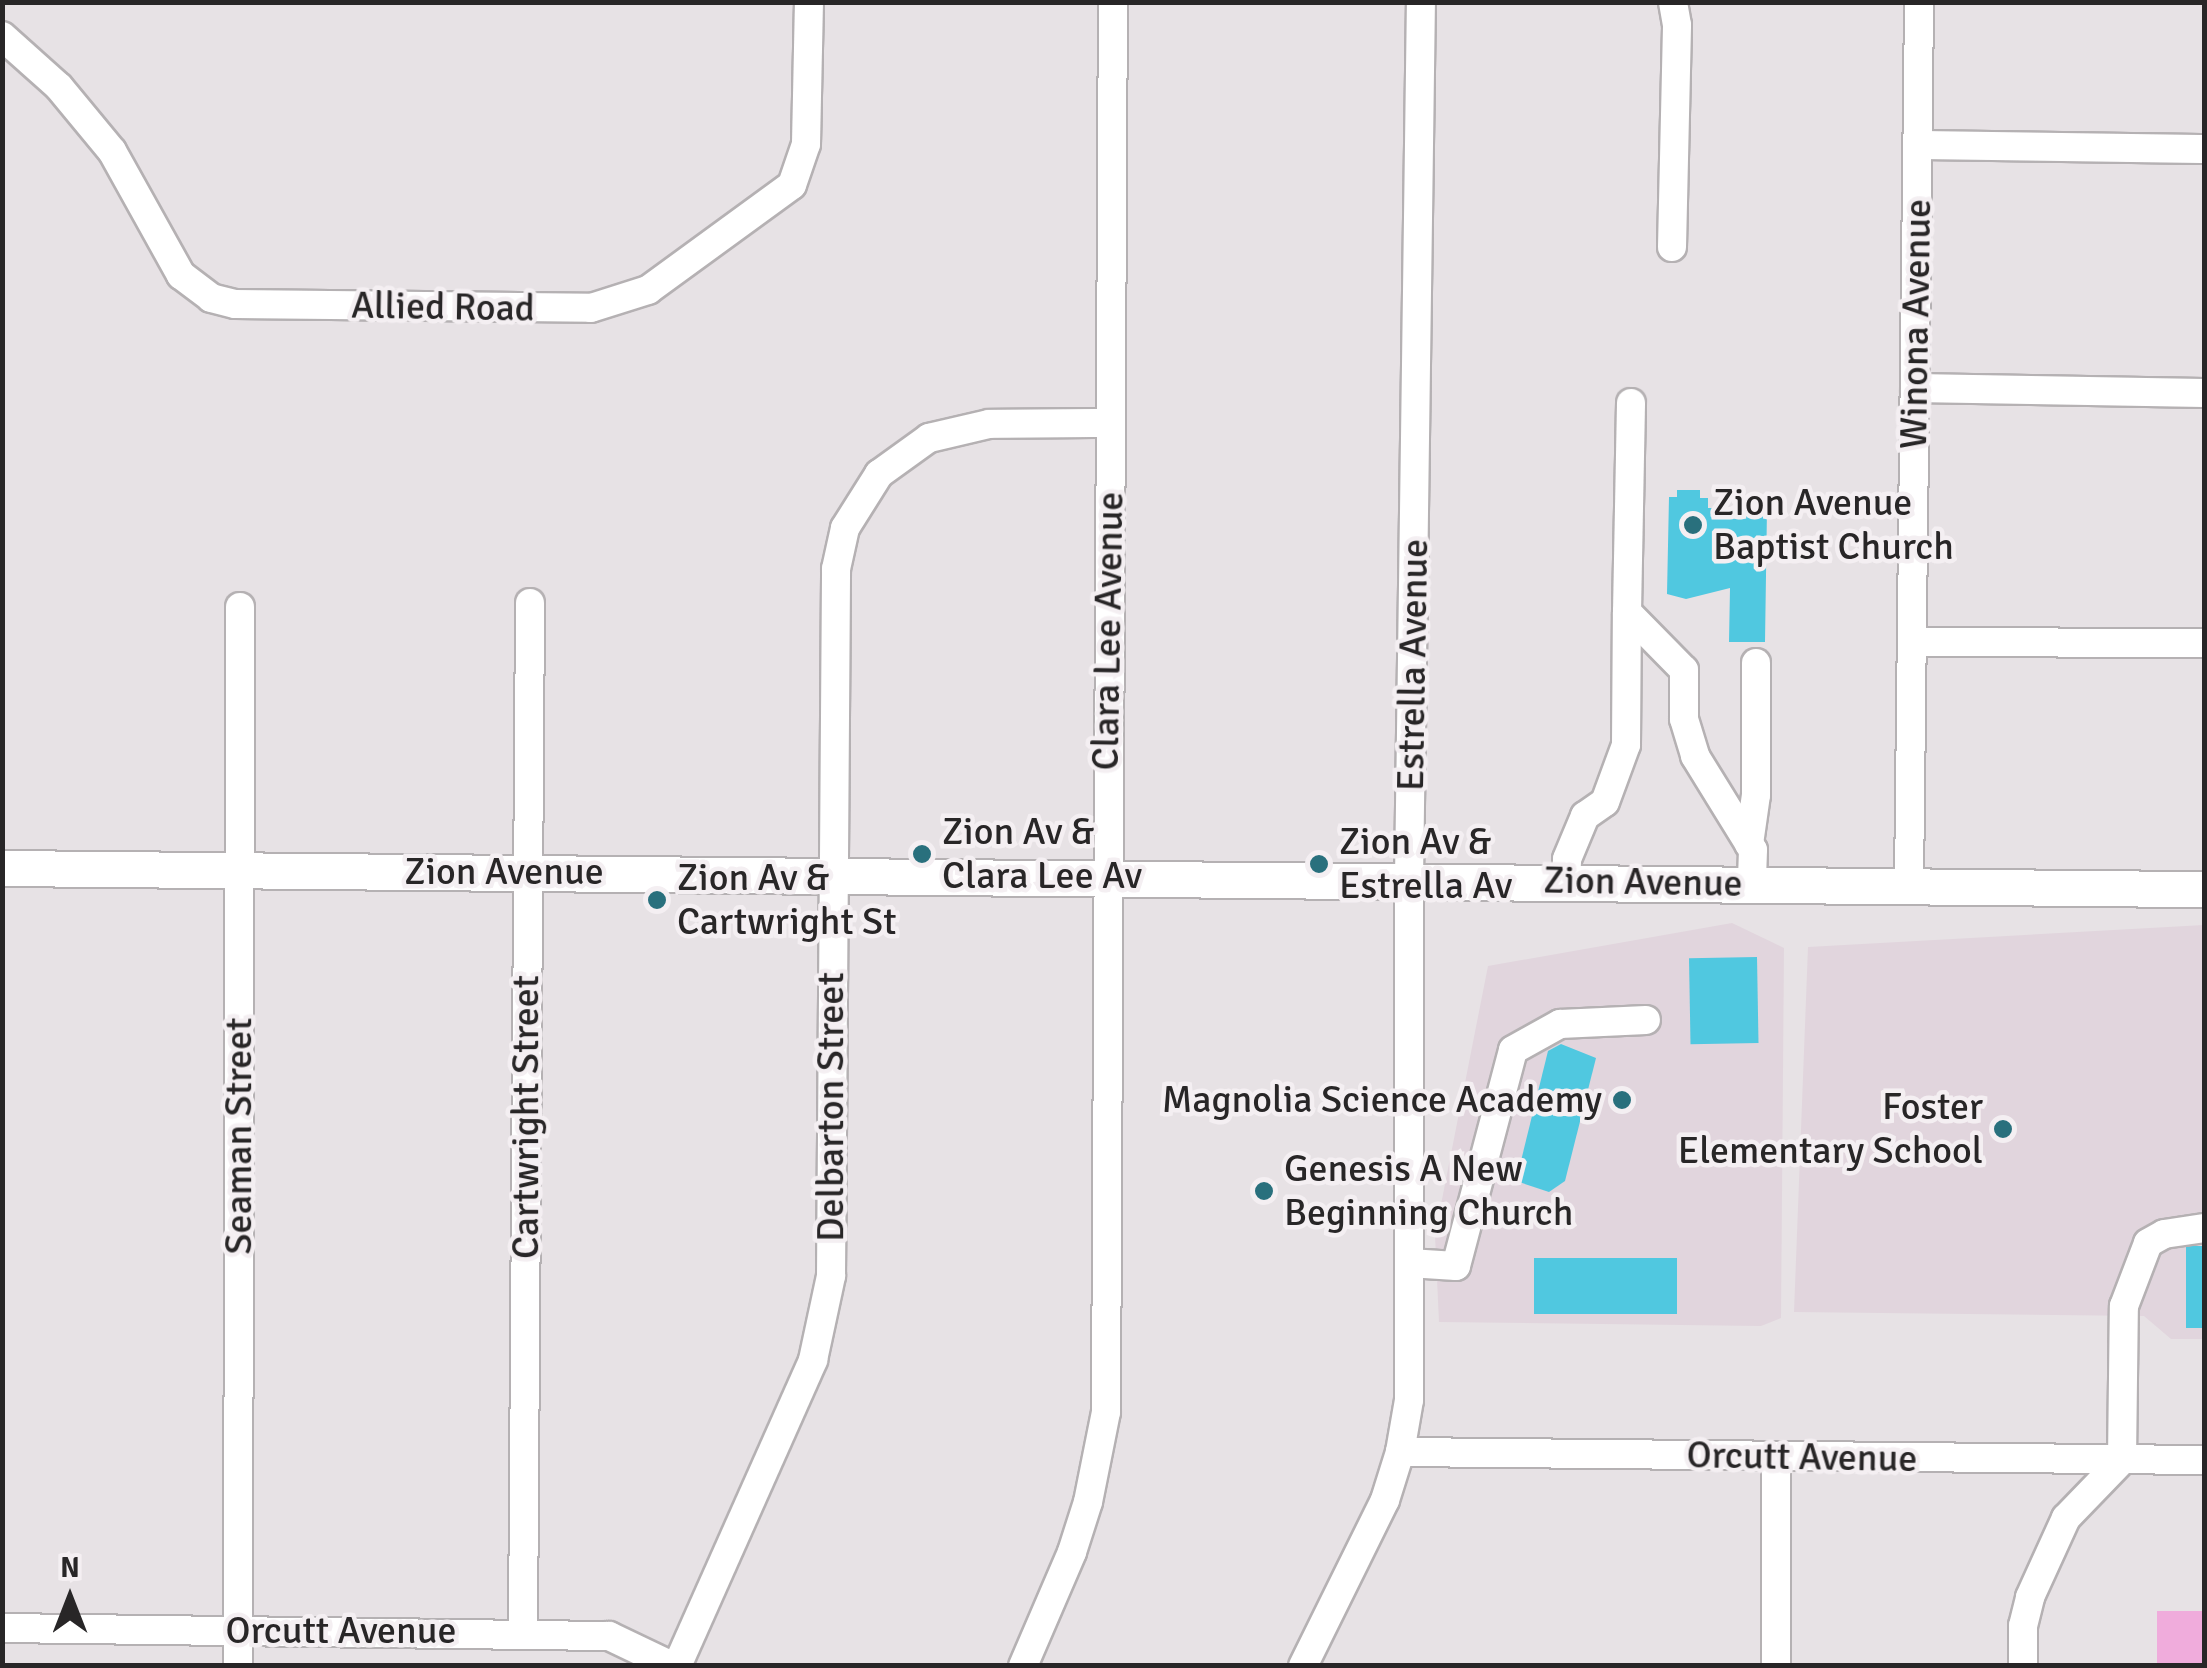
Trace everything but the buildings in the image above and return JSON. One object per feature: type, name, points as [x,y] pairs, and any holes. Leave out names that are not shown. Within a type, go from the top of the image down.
[{"type":"main road","name":"Zion Avenue","points":[[2,868],[2204,889]]},
{"type":"street","name":"Allied Road","points":[[2,36],[59,87],[112,151],[174,264],[190,284],[211,298],[235,304],[590,308],[648,290],[792,185],[806,144],[809,2]]},
{"type":"street","name":"Clara Lee Avenue","points":[[1023,1666],[1072,1552],[1088,1502],[1106,1412],[1112,2]]},
{"type":"street","name":"Estrella Avenue","points":[[1303,1666],[1385,1500],[1410,1400],[1410,880],[1420,2]]},
{"type":"street","points":[[1672,2],[1677,25],[1672,247]]},
{"type":"street","name":"Winona Avenue","points":[[1908,885],[1919,2]]},
{"type":"street","points":[[1918,145],[2204,149]]},
{"type":"street","points":[[1915,388],[2204,393]]},
{"type":"street","points":[[1566,881],[1567,859],[1585,816],[1605,802],[1626,746],[1630,404]]},
{"type":"street","name":"Delbarton Street","points":[[674,1666],[814,1360],[832,1276],[836,569],[845,528],[859,499],[894,459],[948,430],[989,424],[1110,423]]},
{"type":"street","name":"Cartwright Street","points":[[523,1632],[530,603]]},
{"type":"street","name":"Seaman Street","points":[[238,1666],[240,606]]},
{"type":"street","points":[[1627,612],[1684,670],[1684,719],[1696,756],[1749,844]]},
{"type":"street","points":[[1913,642],[2204,643]]},
{"type":"street","points":[[1752,883],[1749,844],[1756,794],[1756,663]]},
{"type":"street","points":[[1410,1263],[1456,1266],[1513,1050],[1560,1024],[1646,1020]]},
{"type":"street","points":[[2023,1666],[2023,1626],[2030,1597],[2066,1518],[2122,1460],[2124,1306],[2148,1244],[2164,1234],[2204,1228]]},
{"type":"street","name":"Orcutt Avenue","points":[[1400,1452],[2204,1460]]},
{"type":"street","points":[[1776,1458],[1776,1666]]},
{"type":"street","name":"Orcutt Avenue","points":[[2,1628],[609,1636],[674,1666]]},
{"type":"shaded area","name":"Magnolia Science Academy","points":[[1732,923],[1784,948],[1781,1318],[1761,1326],[1439,1322],[1435,1235],[1488,966]]},
{"type":"shaded area","name":"Foster Elementary School","points":[[2204,925],[2204,1339],[2171,1339],[2144,1316],[1794,1312],[1808,947]]},
{"type":"shaded area","points":[[2157,1611],[2204,1611],[2204,1665],[2157,1665]]},
{"type":"place","name":"Zion Avenue Baptist Church","points":[[1693,525]]},
{"type":"place","name":"Zion Av & Clara Lee Av","points":[[922,854]]},
{"type":"place","name":"Zion Av & Estrella Av","points":[[1319,864]]},
{"type":"place","name":"Zion Av & Cartwright St","points":[[657,900]]},
{"type":"place","name":"Magnolia Science Academy","points":[[1622,1100]]},
{"type":"place","name":"Foster Elementary School","points":[[2003,1129]]},
{"type":"place","name":"Genesis A New Beginning Church","points":[[1264,1191]]}]
